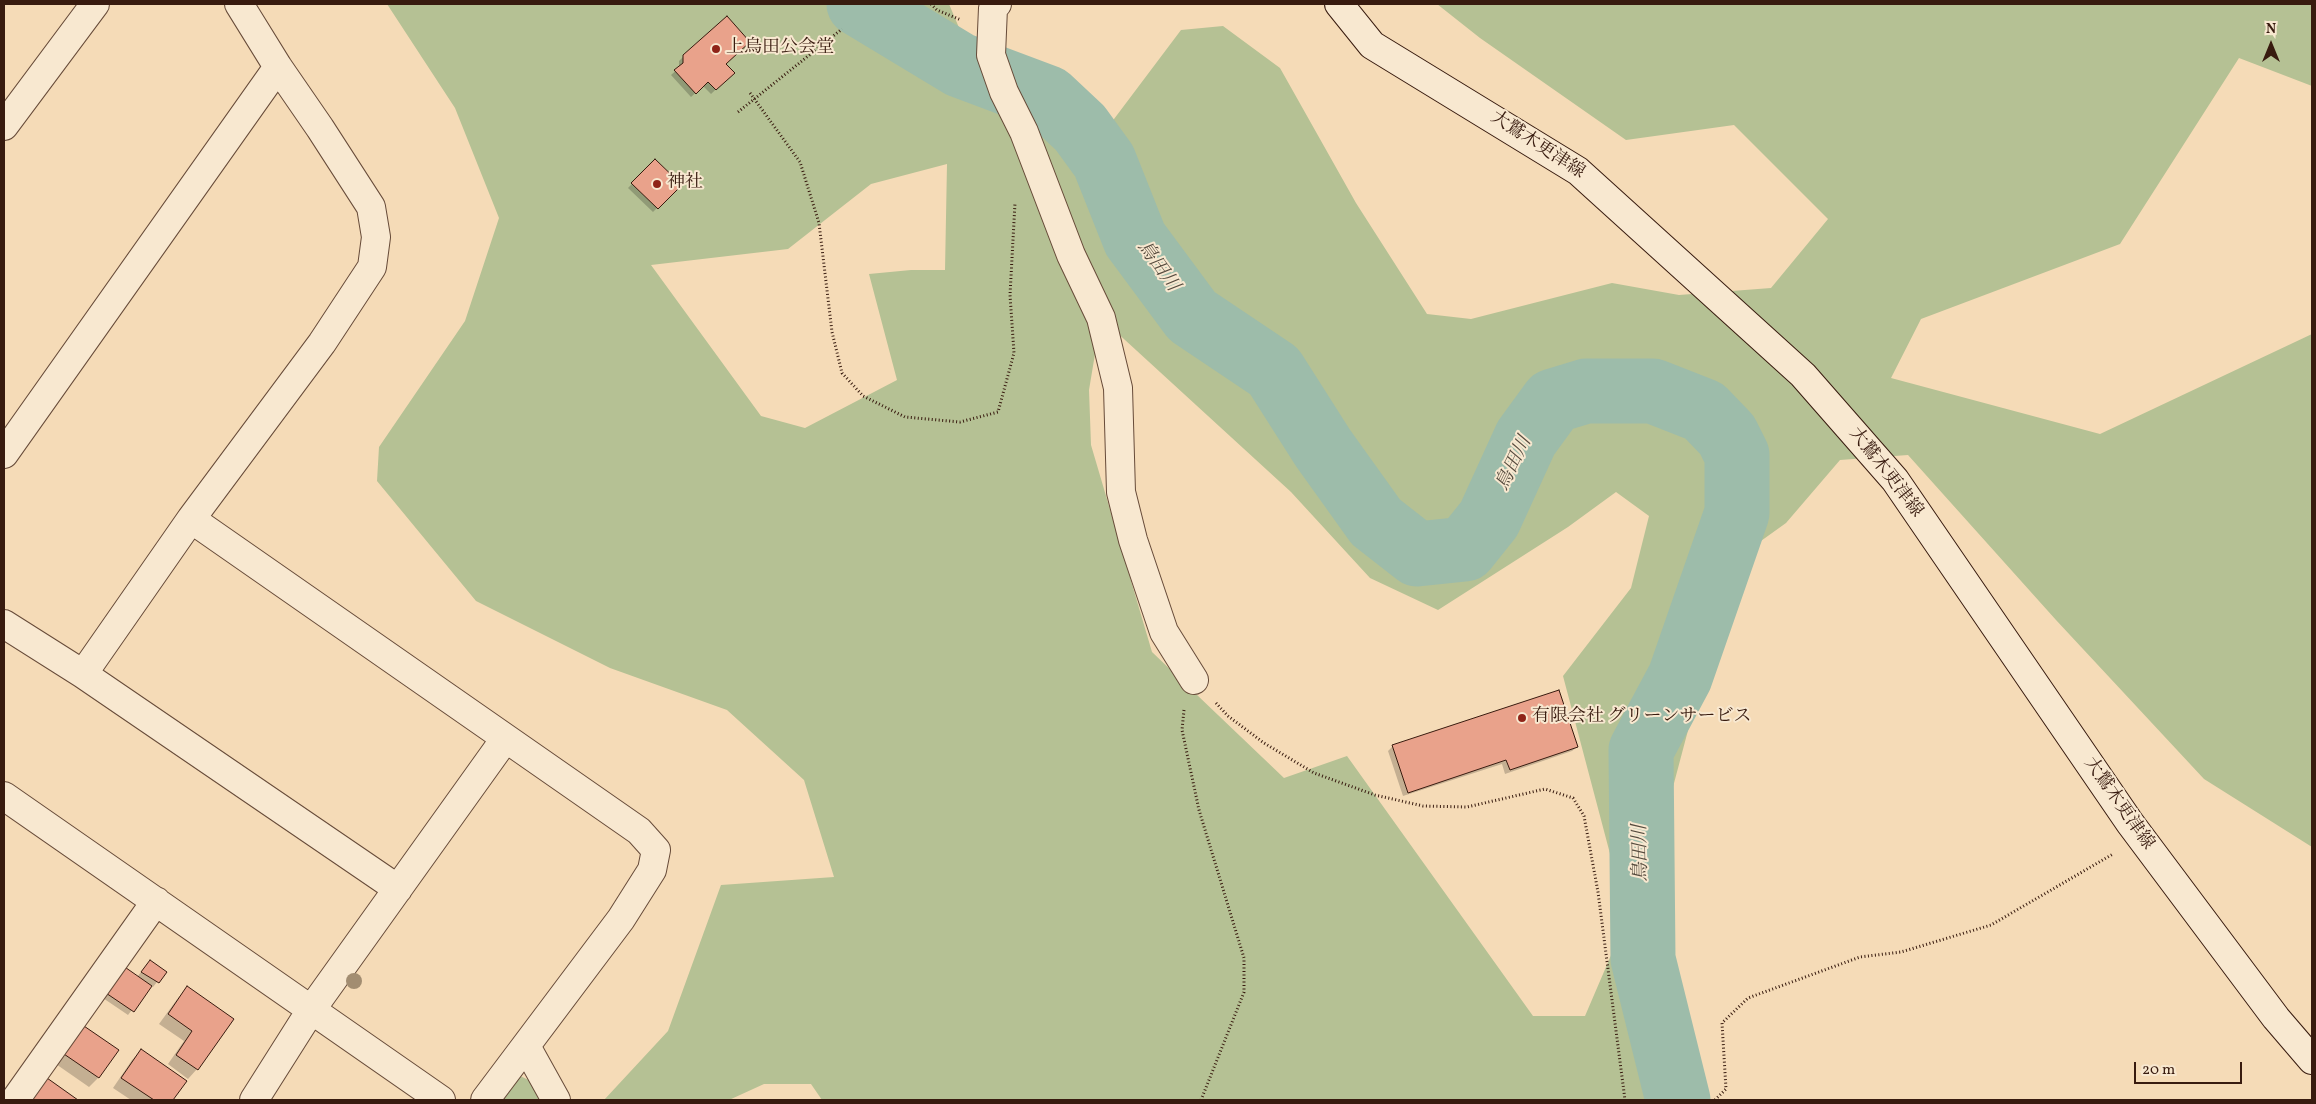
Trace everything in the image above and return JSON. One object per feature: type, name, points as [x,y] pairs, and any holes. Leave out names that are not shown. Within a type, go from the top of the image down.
[{"type":"street","points":[[4,126],[95,4]]},
{"type":"street","points":[[83,674],[191,519],[322,342],[372,267],[376,237],[371,207],[278,67],[239,4]]},
{"type":"street","points":[[997,4],[993,8],[991,55],[1004,92],[1024,132],[1070,255],[1101,318],[1118,388],[1121,492],[1133,540],[1164,632],[1194,680]]},
{"type":"street","name":"大鷲木更津線","points":[[1339,4],[1372,45],[1578,171],[1803,375],[1895,480],[2141,837],[2276,1018],[2312,1060]]},
{"type":"street","points":[[7,442],[278,67]]},
{"type":"street","points":[[191,519],[639,831],[656,850],[652,870],[621,919],[485,1100]]},
{"type":"street","points":[[4,624],[83,674],[398,889]]},
{"type":"street","points":[[254,1100],[311,1010],[505,739]]},
{"type":"street","points":[[4,796],[441,1100]]},
{"type":"street","points":[[15,1100],[156,900]]},
{"type":"street","points":[[526,1046],[556,1100]]},
{"type":"path","points":[[738,112],[842,29]]},
{"type":"path","points":[[750,93],[800,162],[819,223],[832,332],[842,373],[863,396],[905,417],[960,422],[998,412],[1014,353],[1010,295],[1016,198]]},
{"type":"path","points":[[1201,1100],[1244,992],[1244,958],[1199,810],[1182,730],[1185,695],[1194,680],[1228,716],[1264,743],[1314,773],[1375,795],[1423,806],[1467,807],[1545,789],[1573,798],[1584,816],[1598,892],[1625,1100]]},
{"type":"path","points":[[1715,1100],[1726,1089],[1722,1023],[1748,998],[1860,957],[1901,952],[1991,925],[2141,837]]},
{"type":"green space","points":[[387,4],[949,4],[968,49],[1108,127],[1181,30],[1223,26],[1280,68],[1356,203],[1427,314],[1471,319],[1612,283],[1679,295],[1771,288],[1828,219],[1734,125],[1626,140],[1480,38],[1437,4],[2312,4],[2312,86],[2239,58],[2120,244],[1921,319],[1891,378],[2100,434],[2312,334],[2312,847],[2204,779],[2056,620],[1908,455],[1840,460],[1786,523],[1733,561],[1652,866],[1675,1023],[1701,1100],[822,1100],[811,1084],[764,1084],[729,1100],[604,1100],[668,1031],[721,885],[834,877],[804,780],[727,710],[610,668],[476,601],[377,481],[379,447],[465,321],[499,218],[455,108]],"holes":[[[947,164],[945,270],[911,270],[869,274],[897,380],[805,428],[761,416],[651,265],[788,249],[871,184]],[[1101,318],[1291,492],[1370,578],[1438,610],[1568,527],[1616,492],[1649,516],[1631,588],[1563,676],[1627,918],[1585,1016],[1533,1016],[1347,756],[1284,778],[1152,652],[1091,445],[1089,390]]]},
{"type":"green space","points":[[518,1075],[533,1082],[539,1100],[502,1100]]},
{"type":"building","name":"上烏田公会堂","points":[[727,16],[750,42],[726,64],[735,73],[716,90],[708,82],[696,94],[674,70],[683,63],[683,55]]},
{"type":"building","name":"神社","points":[[655,159],[682,185],[658,209],[631,183]]},
{"type":"building","name":"有限会社 グリーンサービス","points":[[1559,690],[1578,747],[1510,770],[1506,760],[1408,793],[1392,745]]},
{"type":"building","points":[[150,960],[167,972],[159,983],[141,972]]},
{"type":"building","points":[[119,963],[152,986],[134,1012],[100,989]]},
{"type":"building","points":[[187,986],[234,1019],[198,1070],[176,1055],[192,1031],[168,1014]]},
{"type":"building","points":[[81,1024],[119,1050],[99,1078],[61,1052]]},
{"type":"building","points":[[141,1049],[187,1081],[173,1100],[154,1100],[121,1078]]},
{"type":"building","points":[[47,1078],[78,1100],[31,1100]]},
{"type":"waterway","name":"鳥田川","points":[[859,4],[960,65],[1048,98],[1080,128],[1104,161],[1135,239],[1192,316],[1274,371],[1323,448],[1376,522],[1417,554],[1465,549],[1489,519],[1526,438],[1553,401],[1586,391],[1653,391],[1704,411],[1727,435],[1737,455],[1737,513],[1680,677],[1641,750],[1643,959],[1678,1100]]},
{"type":"place","name":"上烏田公会堂","points":[[716,49]]},
{"type":"place","name":"神社","points":[[657,184]]},
{"type":"place","name":"有限会社 グリーンサービス","points":[[1522,718]]}]
